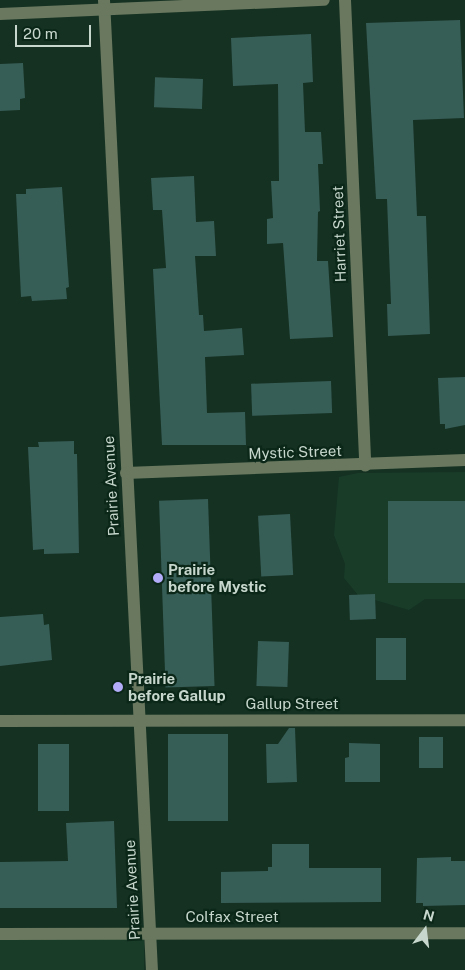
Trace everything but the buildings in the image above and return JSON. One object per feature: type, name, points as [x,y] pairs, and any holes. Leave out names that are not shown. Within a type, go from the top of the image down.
[{"type":"street","points":[[0,14],[104,5],[324,0]]},
{"type":"street","name":"Harriet Street","points":[[345,0],[364,466]]},
{"type":"street","name":"Prairie Avenue","points":[[104,5],[152,970]]},
{"type":"street","name":"Mystic Street","points":[[126,473],[364,466],[465,460]]},
{"type":"street","name":"Gallup Street","points":[[0,721],[465,720]]},
{"type":"street","name":"Colfax Street","points":[[0,934],[465,932]]},
{"type":"shaded area","points":[[465,472],[465,599],[425,599],[409,610],[358,595],[344,578],[345,564],[334,535],[339,477],[358,473]]},
{"type":"shaded area","points":[[0,933],[144,933],[144,970],[0,970]]},
{"type":"place","name":"Prairie before Mystic","points":[[158,578]]},
{"type":"place","name":"Prairie before Gallup","points":[[118,687]]}]
